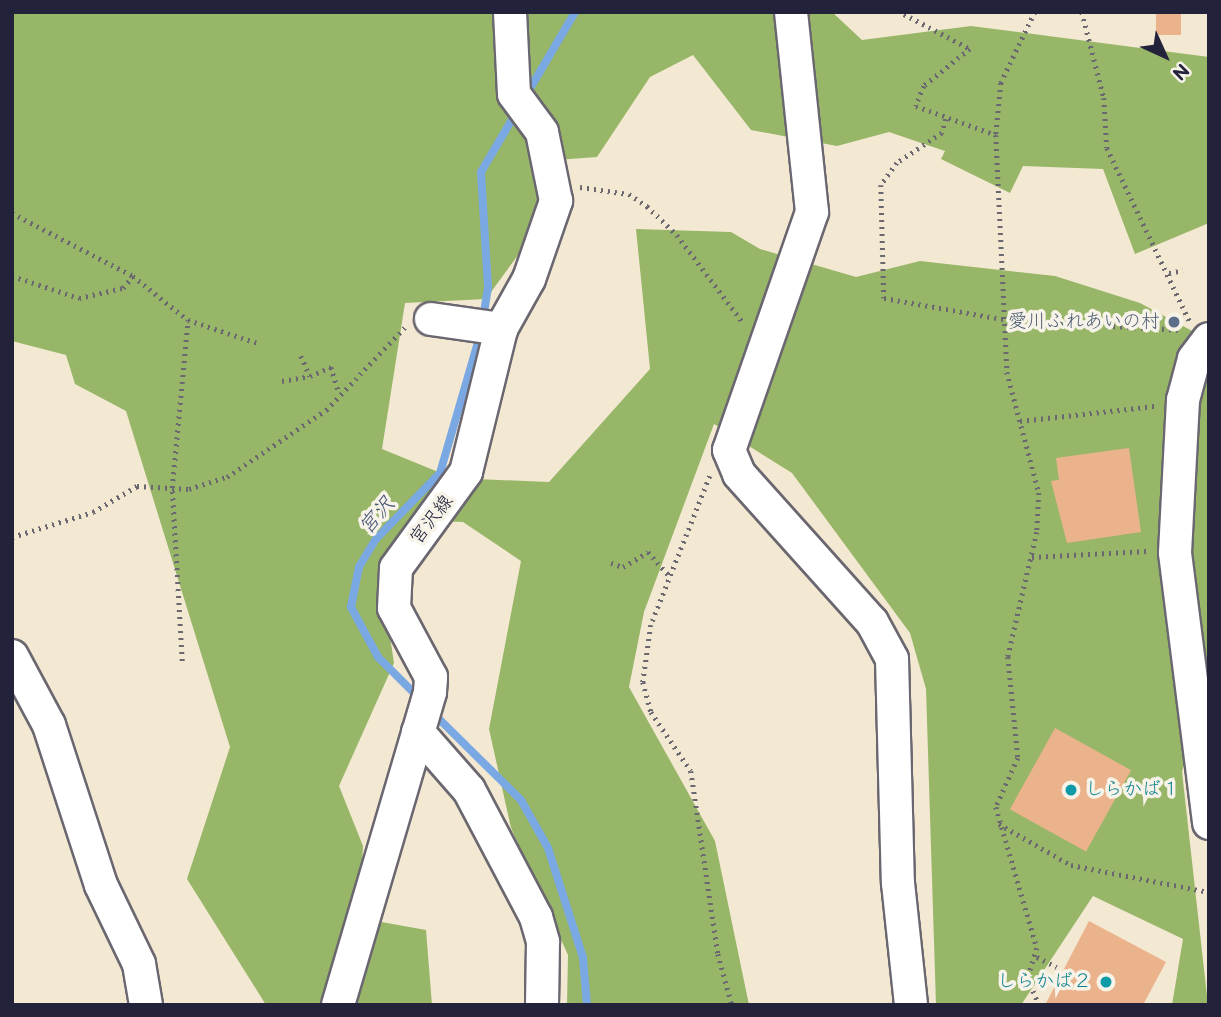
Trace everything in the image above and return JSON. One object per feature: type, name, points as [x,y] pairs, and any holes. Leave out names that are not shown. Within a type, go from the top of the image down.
[{"type":"street","name":"宮沢線","points":[[338,1005],[418,732],[431,677],[394,608],[393,583],[396,568],[466,472],[501,330],[547,233],[555,189],[542,132],[514,94],[510,12]]},
{"type":"street","points":[[791,12],[812,212],[729,450],[731,462],[872,622],[892,659],[898,883],[911,1005]]},
{"type":"street","points":[[431,319],[501,330]]},
{"type":"street","points":[[1209,339],[1194,359],[1183,400],[1175,553],[1209,823]]},
{"type":"street","points":[[12,656],[49,724],[101,885],[139,964],[146,1005]]},
{"type":"street","points":[[418,732],[469,790],[536,917],[543,942],[542,1005]]},
{"type":"path","points":[[1035,12],[1001,83],[996,135],[999,283],[1008,320],[1007,372],[1042,493],[1032,558],[1022,578],[1008,657],[1014,773],[996,807],[998,823],[1037,957],[1028,978],[1039,1005]]},
{"type":"path","points":[[946,119],[942,133],[897,163],[881,184],[880,292],[896,304],[1008,320],[1193,330],[1169,273],[1107,148],[1104,98],[1082,12]]},
{"type":"path","points":[[904,14],[969,44],[913,101],[946,119],[996,135]]},
{"type":"path","points":[[555,189],[629,194],[677,235],[737,320],[771,333]]},
{"type":"path","points":[[12,214],[133,276],[188,320],[260,344]]},
{"type":"path","points":[[1169,273],[1183,270]]},
{"type":"path","points":[[12,276],[79,298],[122,288],[133,276]]},
{"type":"path","points":[[12,537],[93,512],[137,486],[189,489],[239,471],[326,410],[411,321],[431,319]]},
{"type":"path","points":[[182,662],[172,488],[188,320]]},
{"type":"path","points":[[301,356],[310,376]]},
{"type":"path","points":[[282,381],[310,376],[331,367],[340,393]]},
{"type":"path","points":[[1020,421],[1115,415],[1183,400]]},
{"type":"path","points":[[731,462],[707,478],[668,575],[651,625],[643,682],[651,712],[691,771],[718,954],[732,1005]]},
{"type":"path","points":[[611,563],[623,567],[648,552],[668,575]]},
{"type":"path","points":[[1032,558],[1175,553]]},
{"type":"path","points":[[1014,773],[1022,777]]},
{"type":"path","points":[[998,823],[1072,865],[1209,892]]},
{"type":"path","points":[[1037,957],[1057,967]]},
{"type":"green space","points":[[12,12],[832,12],[862,40],[971,26],[1209,57],[1209,223],[1135,254],[1103,169],[1023,166],[1010,193],[941,159],[945,151],[889,132],[837,146],[751,130],[693,55],[650,77],[597,157],[543,161],[538,199],[518,255],[486,299],[405,303],[382,449],[453,478],[549,482],[650,369],[636,229],[731,232],[760,249],[856,277],[920,261],[1055,276],[1140,303],[1209,340],[1209,666],[1182,772],[1208,1005],[1172,1005],[1183,939],[1093,896],[1021,1005],[936,1005],[926,689],[910,633],[792,473],[714,424],[644,612],[629,687],[715,841],[749,1005],[567,1005],[568,955],[511,828],[489,729],[521,561],[463,522],[410,520],[379,565],[394,663],[339,786],[363,846],[359,918],[426,930],[432,1005],[266,1005],[187,879],[230,747],[126,411],[75,384],[66,355],[12,341]]},
{"type":"building","points":[[1156,12],[1181,12],[1181,35],[1156,35]]},
{"type":"building","points":[[1129,448],[1141,532],[1067,543],[1051,481],[1059,480],[1056,458]]},
{"type":"building","name":"しらかば１","points":[[1055,728],[1131,770],[1086,852],[1010,809]]},
{"type":"building","name":"しらかば２","points":[[1089,921],[1166,962],[1143,1005],[1045,1005]]},
{"type":"waterway","name":"宮沢","points":[[525,97],[575,12]]},
{"type":"waterway","name":"宮沢","points":[[483,319],[488,287],[481,172],[517,111]]},
{"type":"waterway","name":"宮沢","points":[[419,698],[378,657],[351,607],[359,567],[376,539],[440,473],[481,332]]},
{"type":"waterway","name":"宮沢","points":[[433,713],[521,800],[548,848],[583,958],[587,1005]]},
{"type":"place","name":"愛川ふれあいの村","points":[[1174,322]]},
{"type":"place","name":"しらかば１","points":[[1071,790]]},
{"type":"place","name":"しらかば２","points":[[1106,982]]}]
